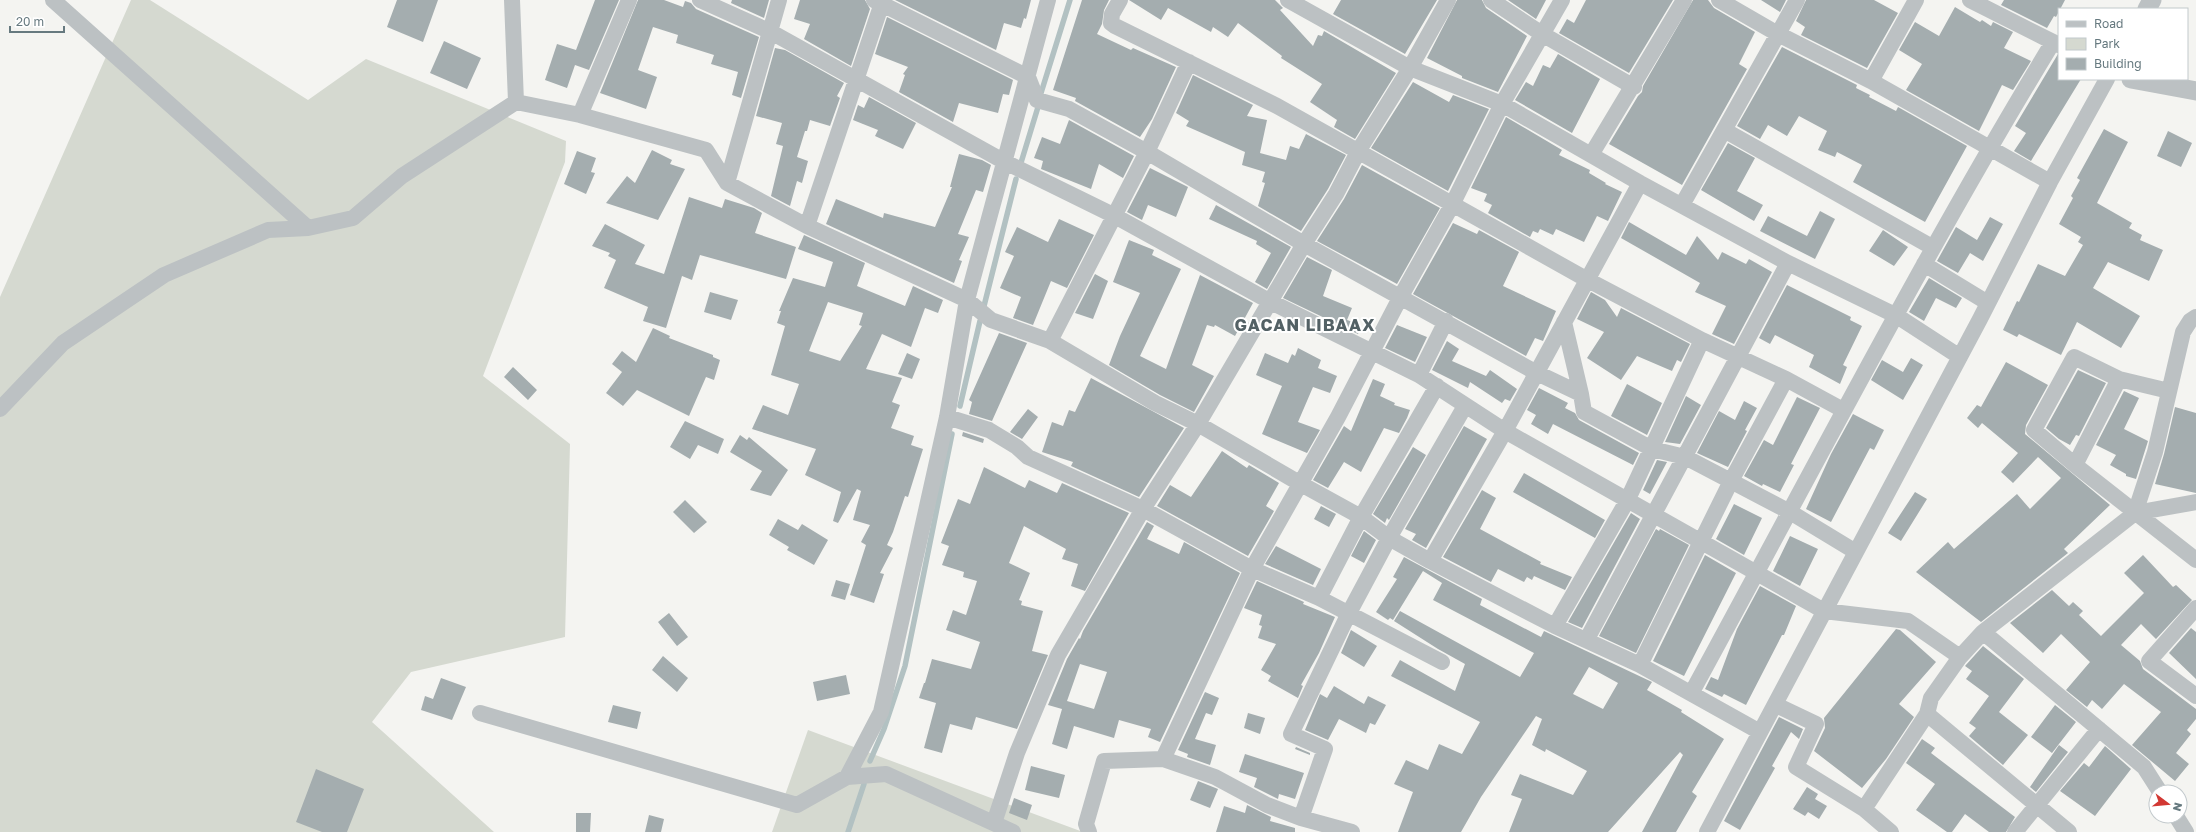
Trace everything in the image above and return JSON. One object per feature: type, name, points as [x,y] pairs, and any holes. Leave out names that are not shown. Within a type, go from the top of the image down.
[{"type":"street","points":[[53,0],[308,228]]},
{"type":"street","points":[[512,0],[516,102]]},
{"type":"street","points":[[580,115],[629,0]]},
{"type":"street","points":[[700,0],[771,32],[1005,162],[1113,215],[1271,302],[1418,374],[1505,431],[1653,516],[1757,572],[1824,611],[1908,621],[1960,657]]},
{"type":"street","points":[[727,183],[779,0]]},
{"type":"street","points":[[847,777],[881,712],[947,417],[967,300],[1048,0]]},
{"type":"street","points":[[1120,0],[1112,14],[1111,23],[1277,106],[1359,150],[1452,205],[1586,279],[1702,340],[1786,379],[1843,410]]},
{"type":"street","points":[[1288,0],[1410,68],[1502,104],[1640,183],[1788,263],[1897,316],[1960,357]]},
{"type":"street","points":[[994,823],[1017,753],[1058,655],[1143,509],[1198,424],[1304,244],[1336,194],[1359,150],[1410,68],[1448,0]]},
{"type":"street","points":[[1491,0],[1542,34],[1634,86]]},
{"type":"street","points":[[1164,759],[1252,569],[1338,417],[1401,296],[1452,205],[1502,104],[1562,0]]},
{"type":"street","points":[[1591,155],[1634,86],[1684,0]]},
{"type":"street","points":[[1719,0],[1778,34],[1871,81],[2050,182]]},
{"type":"street","points":[[1682,205],[1797,0]]},
{"type":"street","points":[[1871,81],[1916,0]]},
{"type":"street","points":[[1692,692],[1790,512],[1843,410],[1897,316],[1932,247],[1989,147],[2056,44],[1970,0]]},
{"type":"street","points":[[807,226],[856,79],[879,1],[1028,77],[1037,100],[1069,109],[1147,152],[1304,244],[1401,296],[1537,373],[1581,394]]},
{"type":"street","points":[[1050,341],[1113,215],[1147,152],[1189,62]]},
{"type":"street","points":[[1708,832],[1960,357],[2050,182],[2106,80]]},
{"type":"street","points":[[2136,80],[2196,91]]},
{"type":"street","points":[[0,409],[63,343],[164,276],[268,230],[308,228],[353,218],[402,176],[516,102],[580,115],[706,150],[727,183],[807,226],[967,300],[991,320],[1050,341],[1156,403],[1198,424],[1300,484],[1360,517],[1389,538],[1430,561],[1555,626],[1588,639],[1640,665],[1692,692],[1760,732]]},
{"type":"street","points":[[1724,130],[1932,247]]},
{"type":"street","points":[[1430,561],[1505,431],[1586,279],[1640,183]]},
{"type":"street","points":[[1588,639],[1788,263]]},
{"type":"street","points":[[1924,264],[1988,303]]},
{"type":"street","points":[[2135,513],[2155,452],[2183,332],[2190,321],[2196,317]]},
{"type":"street","points":[[1418,374],[1446,321]]},
{"type":"street","points":[[1564,322],[1584,412],[1652,449],[1685,457],[1790,512],[1856,552]]},
{"type":"street","points":[[1555,626],[1627,501],[1702,340]]},
{"type":"street","points":[[2169,391],[2119,379],[2074,357],[2034,430],[2074,465],[2196,560]]},
{"type":"street","points":[[1640,665],[1731,481],[1786,379]]},
{"type":"street","points":[[2074,465],[2119,379]]},
{"type":"street","points":[[1319,598],[1360,517],[1437,386]]},
{"type":"street","points":[[1300,818],[1325,749],[1291,734],[1349,613],[1389,538],[1465,406]]},
{"type":"street","points":[[947,417],[989,430],[1017,447],[1028,457],[1143,509],[1252,569],[1319,598],[1442,662]]},
{"type":"street","points":[[1864,809],[1927,714],[1932,698],[1960,657],[1983,632],[2135,513],[2196,502]]},
{"type":"street","points":[[2196,608],[2149,661],[2196,696]]},
{"type":"street","points":[[1983,632],[2144,767],[2155,784]]},
{"type":"street","points":[[1776,705],[1816,724],[1796,767],[1864,809],[1891,832]]},
{"type":"street","points":[[480,713],[797,805],[847,777],[886,774],[1013,832]]},
{"type":"street","points":[[1927,714],[2069,832]]},
{"type":"street","points":[[2015,832],[2099,729]]},
{"type":"street","points":[[1089,832],[1086,824],[1104,761],[1164,759],[1215,777],[1267,805],[1300,818],[1352,832]]},
{"type":"green space","points":[[131,0],[150,0],[308,100],[366,59],[566,141],[565,162],[483,376],[570,444],[565,637],[411,672],[372,722],[494,832],[0,832],[0,297]]},
{"type":"green space","points":[[808,730],[1083,832],[772,832]]},
{"type":"building","points":[[397,0],[438,0],[423,42],[387,27]]},
{"type":"building","points":[[595,0],[619,0],[589,70],[575,65],[567,88],[545,80],[557,44],[576,50]]},
{"type":"building","points":[[638,0],[664,0],[683,7],[685,1],[691,3],[696,9],[759,37],[741,98],[732,95],[738,72],[711,64],[714,55],[676,43],[678,35],[653,27],[638,70],[657,77],[646,109],[600,93]]},
{"type":"building","points":[[732,0],[769,0],[764,18],[731,3]]},
{"type":"building","points":[[800,0],[865,0],[870,9],[851,66],[804,39],[810,24],[794,19]]},
{"type":"building","points":[[895,0],[1031,0],[1026,19],[1024,18],[1021,28],[1004,23],[996,50]]},
{"type":"building","points":[[1082,0],[1109,0],[1104,10],[1102,24],[1097,34],[1131,50],[1133,48],[1176,67],[1152,119],[1140,137],[1075,101],[1076,98],[1053,90]]},
{"type":"building","points":[[1129,0],[1275,0],[1283,8],[1280,10],[1313,46],[1318,35],[1322,36],[1324,31],[1396,73],[1355,139],[1334,127],[1337,120],[1310,102],[1322,84],[1281,58],[1282,56],[1238,23],[1228,37],[1213,27],[1211,32],[1168,8],[1161,20]]},
{"type":"building","points":[[1341,0],[1437,0],[1405,54],[1333,14]]},
{"type":"building","points":[[1457,0],[1482,0],[1486,8],[1527,36],[1498,92],[1462,78],[1462,76],[1427,58]]},
{"type":"building","points":[[1508,0],[1546,0],[1536,19]]},
{"type":"building","points":[[1586,0],[1673,0],[1629,73],[1559,33],[1567,19],[1574,23]]},
{"type":"building","points":[[1693,0],[1708,0],[1714,8],[1755,32],[1739,64],[1747,69],[1682,185],[1609,144],[1638,96],[1642,92],[1643,86]]},
{"type":"building","points":[[1761,0],[1786,0],[1780,12]]},
{"type":"building","points":[[1806,0],[1874,0],[1898,13],[1867,68],[1801,35],[1805,27],[1796,21]]},
{"type":"building","points":[[2004,0],[2065,0],[2061,8],[2058,8],[2056,17],[2054,16],[2047,28],[2001,5]]},
{"type":"building","points":[[1955,7],[1980,22],[1982,20],[1991,26],[1993,22],[2013,32],[2004,48],[2031,61],[2013,90],[2002,85],[1979,131],[1906,90],[1922,64],[1899,50],[1915,22],[1939,36]]},
{"type":"building","points":[[887,17],[1013,80],[1009,95],[1003,94],[998,113],[959,103],[953,122],[899,92],[905,75],[903,74],[908,67],[875,54]]},
{"type":"building","points":[[444,41],[481,58],[467,89],[430,73]]},
{"type":"building","points":[[1782,47],[1857,85],[1856,88],[1870,95],[1869,97],[1896,111],[1898,107],[1967,146],[1925,222],[1853,182],[1862,165],[1837,152],[1835,157],[1818,150],[1827,131],[1799,116],[1787,136],[1768,125],[1760,139],[1737,126]]},
{"type":"building","points":[[775,48],[785,50],[844,83],[837,96],[840,98],[830,126],[810,120],[807,131],[805,131],[797,157],[808,161],[802,183],[797,181],[790,206],[771,196],[783,146],[776,144],[782,123],[756,116]]},
{"type":"building","points":[[1558,54],[1600,79],[1572,133],[1515,100],[1526,82],[1533,86],[1543,65],[1550,68]]},
{"type":"building","points":[[2058,54],[2058,80],[2080,80],[2031,161],[2014,151],[2026,133],[2015,126]]},
{"type":"building","points":[[1193,75],[1253,105],[1247,116],[1267,120],[1260,153],[1286,160],[1290,146],[1299,149],[1306,134],[1346,155],[1328,189],[1301,231],[1258,206],[1265,183],[1262,182],[1265,172],[1242,165],[1245,152],[1186,126],[1189,121],[1176,113]]},
{"type":"building","points":[[1413,82],[1449,102],[1453,95],[1489,109],[1448,191],[1371,148]]},
{"type":"building","points":[[869,97],[916,123],[903,149],[875,136],[878,130],[853,120],[858,105],[864,108]]},
{"type":"building","points":[[1506,117],[1562,150],[1559,155],[1590,170],[1589,173],[1606,183],[1605,184],[1622,192],[1608,221],[1597,216],[1584,242],[1556,229],[1553,235],[1540,229],[1538,233],[1533,231],[1530,237],[1488,213],[1492,205],[1484,201],[1487,194],[1471,188]]},
{"type":"building","points":[[1069,120],[1134,156],[1123,178],[1099,164],[1091,189],[1041,169],[1043,161],[1034,158],[1042,137],[1060,144]]},
{"type":"building","points":[[2104,129],[2128,142],[2097,203],[2132,223],[2129,228],[2142,235],[2140,240],[2163,250],[2149,281],[2108,262],[2093,288],[2140,316],[2121,348],[2077,322],[2061,355],[2019,334],[2017,337],[2003,330],[2017,301],[2019,302],[2038,264],[2065,276],[2083,245],[2078,242],[2081,237],[2059,224],[2073,198],[2071,196],[2080,180],[2077,178]]},
{"type":"building","points":[[2168,131],[2192,143],[2181,167],[2157,156]]},
{"type":"building","points":[[1728,143],[1755,158],[1737,191],[1763,205],[1754,221],[1701,190]]},
{"type":"building","points":[[652,150],[672,160],[670,164],[685,169],[658,220],[606,203],[627,176],[635,183]]},
{"type":"building","points":[[577,151],[596,158],[591,172],[595,173],[586,194],[564,184]]},
{"type":"building","points":[[959,154],[982,160],[991,165],[983,192],[976,190],[958,234],[969,237],[959,260],[962,261],[954,283],[826,224],[836,199],[883,218],[884,213],[935,227],[952,187],[950,187]]},
{"type":"building","points":[[1362,165],[1440,208],[1397,284],[1317,241],[1344,199]]},
{"type":"building","points":[[1150,168],[1188,187],[1176,217],[1148,205],[1142,220],[1127,212]]},
{"type":"building","points":[[689,197],[722,208],[725,199],[754,208],[762,213],[755,233],[796,247],[786,279],[700,255],[692,280],[682,276],[666,328],[643,321],[648,307],[604,288],[616,260],[608,256],[610,253],[592,246],[605,224],[645,245],[635,264],[664,274]]},
{"type":"building","points":[[1216,205],[1291,247],[1267,289],[1255,282],[1271,253],[1256,244],[1257,241],[1209,219]]},
{"type":"building","points":[[1820,211],[1835,219],[1815,259],[1760,231],[1768,216],[1807,236]]},
{"type":"building","points":[[1990,217],[2003,224],[1983,261],[1970,253],[1958,273],[1937,261],[1956,227],[1977,240]]},
{"type":"building","points":[[1059,219],[1094,235],[1067,288],[1051,281],[1033,325],[1013,318],[1021,297],[1000,288],[1014,256],[1005,252],[1017,227],[1048,242]]},
{"type":"building","points":[[1629,222],[1686,255],[1697,236],[1718,260],[1722,252],[1746,264],[1749,259],[1772,272],[1734,344],[1712,334],[1726,306],[1695,292],[1700,283],[1621,238]]},
{"type":"building","points":[[1453,223],[1477,234],[1479,230],[1519,252],[1503,286],[1556,311],[1543,341],[1535,338],[1526,356],[1413,294]]},
{"type":"building","points":[[1883,230],[1908,247],[1894,266],[1869,251]]},
{"type":"building","points":[[804,235],[865,263],[857,286],[905,306],[913,286],[943,300],[938,313],[925,308],[911,347],[882,334],[866,369],[902,378],[892,402],[900,405],[891,428],[914,436],[911,445],[923,449],[908,497],[905,496],[887,545],[893,548],[880,573],[884,574],[874,603],[850,595],[866,545],[861,542],[870,525],[853,520],[861,491],[857,489],[838,523],[833,521],[841,492],[805,475],[816,449],[752,429],[763,405],[788,415],[799,384],[771,375],[785,326],[777,323],[781,311],[779,311],[793,278],[825,287],[833,262],[798,249]],"holes":[[[828,302],[863,313],[859,325],[862,326],[840,361],[809,351]]]},
{"type":"building","points":[[1129,240],[1154,250],[1152,255],[1181,269],[1140,356],[1166,369],[1200,275],[1253,303],[1235,336],[1215,325],[1214,327],[1207,325],[1192,365],[1214,376],[1194,412],[1160,395],[1109,365],[1120,336],[1140,293],[1113,282]]},
{"type":"building","points":[[1307,257],[1332,270],[1323,296],[1352,308],[1347,320],[1361,325],[1358,334],[1283,298]]},
{"type":"building","points":[[1095,274],[1108,281],[1093,319],[1075,313]]},
{"type":"building","points":[[1929,278],[1962,298],[1956,308],[1936,298],[1924,321],[1909,312]]},
{"type":"building","points":[[1787,285],[1851,317],[1850,320],[1862,326],[1843,365],[1847,367],[1840,384],[1809,367],[1814,355],[1775,335],[1770,344],[1759,338]]},
{"type":"building","points":[[710,292],[738,300],[731,320],[704,312]]},
{"type":"building","points":[[1591,292],[1605,300],[1617,317],[1621,308],[1690,344],[1681,362],[1677,360],[1672,371],[1637,356],[1621,380],[1587,358],[1604,332],[1577,319]]},
{"type":"building","points":[[1397,325],[1427,337],[1415,362],[1385,348]]},
{"type":"building","points":[[653,328],[670,336],[669,338],[713,355],[713,357],[720,360],[714,380],[706,377],[689,416],[637,390],[623,406],[606,393],[622,372],[612,364],[622,351],[636,362]]},
{"type":"building","points":[[999,333],[1027,343],[992,421],[969,414],[972,402],[969,400]]},
{"type":"building","points":[[1447,341],[1459,349],[1452,361],[1486,376],[1490,370],[1517,389],[1510,401],[1505,399],[1502,403],[1470,382],[1468,388],[1432,370]]},
{"type":"building","points":[[1298,348],[1321,360],[1318,368],[1337,376],[1330,393],[1313,387],[1298,422],[1320,430],[1307,453],[1262,434],[1282,386],[1256,375],[1265,353],[1288,363],[1292,354],[1295,356]]},
{"type":"building","points":[[907,353],[920,359],[912,379],[898,374]]},
{"type":"building","points":[[1911,358],[1923,365],[1903,400],[1871,380],[1882,360],[1903,372]]},
{"type":"building","points":[[2006,362],[2048,385],[2026,425],[2025,434],[2110,505],[2064,549],[2068,553],[1981,622],[1916,572],[1948,542],[1954,549],[2017,494],[2030,509],[2061,478],[2038,457],[2013,483],[2001,472],[2018,453],[1982,423],[1978,428],[1967,418],[1977,405],[1981,407]]},
{"type":"building","points":[[513,367],[537,390],[528,400],[504,377]]},
{"type":"building","points":[[2078,370],[2106,383],[2079,436],[2076,435],[2070,445],[2059,439],[2046,428]]},
{"type":"building","points":[[1091,378],[1184,428],[1139,497],[1071,466],[1073,462],[1042,452],[1052,422],[1063,426],[1069,410],[1075,412]]},
{"type":"building","points":[[1373,379],[1385,384],[1380,396],[1395,403],[1394,405],[1410,410],[1407,418],[1399,433],[1384,428],[1361,472],[1344,462],[1328,488],[1313,480],[1344,426],[1351,431]]},
{"type":"building","points":[[1627,384],[1662,403],[1647,435],[1611,416]]},
{"type":"building","points":[[1539,388],[1568,403],[1565,408],[1575,413],[1579,420],[1639,453],[1633,465],[1553,424],[1548,434],[1531,424],[1536,415],[1527,410]]},
{"type":"building","points":[[2124,391],[2139,398],[2124,429],[2148,441],[2136,479],[2126,476],[2126,474],[2110,465],[2116,455],[2096,445]]},
{"type":"building","points":[[1686,396],[1701,405],[1680,444],[1665,442]]},
{"type":"building","points":[[1797,397],[1820,408],[1791,464],[1794,465],[1780,492],[1763,484],[1762,486],[1744,476],[1764,440],[1773,445]]},
{"type":"building","points":[[1744,401],[1757,408],[1728,467],[1697,453],[1719,411],[1735,420]]},
{"type":"building","points":[[2175,407],[2196,413],[2196,493],[2155,484]]},
{"type":"building","points":[[1028,409],[1038,417],[1022,439],[1010,432]]},
{"type":"building","points":[[1853,414],[1884,430],[1874,450],[1870,448],[1831,522],[1806,509],[1831,454]]},
{"type":"building","points":[[685,421],[724,439],[718,454],[698,445],[690,459],[670,447]]},
{"type":"building","points":[[1464,426],[1487,439],[1426,548],[1412,540],[1416,534],[1405,529]]},
{"type":"building","points":[[963,432],[984,439],[983,443],[962,436]]},
{"type":"building","points":[[740,435],[747,440],[749,437],[788,470],[771,496],[750,490],[762,471],[730,452]]},
{"type":"building","points":[[1413,447],[1426,455],[1389,520],[1387,518],[1385,523],[1373,514]]},
{"type":"building","points":[[1222,451],[1247,468],[1249,465],[1279,483],[1266,506],[1274,511],[1248,556],[1157,506],[1170,485],[1191,497]]},
{"type":"building","points":[[1657,460],[1667,462],[1650,494],[1643,490]]},
{"type":"building","points":[[984,467],[1025,488],[1029,480],[1057,493],[1062,483],[1129,513],[1085,591],[1071,586],[1078,564],[1062,559],[1066,549],[1024,526],[1009,563],[1030,573],[1019,600],[1022,601],[1021,605],[1043,611],[1032,651],[1048,655],[1017,729],[976,717],[972,730],[950,724],[942,753],[924,748],[936,703],[919,698],[932,659],[971,669],[980,642],[946,630],[953,610],[966,615],[977,581],[963,577],[964,572],[942,565],[949,546],[941,543],[958,499],[970,504]]},
{"type":"building","points":[[1524,473],[1605,520],[1595,538],[1513,492]]},
{"type":"building","points":[[1482,490],[1496,498],[1480,529],[1541,562],[1540,564],[1572,577],[1565,590],[1534,576],[1532,580],[1527,577],[1524,582],[1498,569],[1491,582],[1443,557]]},
{"type":"building","points":[[1915,492],[1927,499],[1901,541],[1888,533]]},
{"type":"building","points":[[685,500],[707,522],[694,533],[673,512]]},
{"type":"building","points":[[1734,504],[1762,518],[1744,555],[1716,539]]},
{"type":"building","points":[[1321,506],[1336,514],[1329,527],[1314,519]]},
{"type":"building","points":[[1631,513],[1640,519],[1582,628],[1568,622]]},
{"type":"building","points":[[778,519],[798,530],[802,524],[828,540],[814,565],[787,550],[789,547],[769,535]]},
{"type":"building","points":[[1147,522],[1154,526],[1147,539],[1179,554],[1184,542],[1240,573],[1160,742],[1148,737],[1151,729],[1119,720],[1114,738],[1074,726],[1067,749],[1052,744],[1062,709],[1048,705],[1067,659],[1079,638],[1080,639],[1083,631]],"holes":[[[1080,664],[1107,672],[1094,709],[1067,701]]]},
{"type":"building","points":[[1656,529],[1659,531],[1660,529],[1689,545],[1636,653],[1599,636]]},
{"type":"building","points":[[1364,531],[1376,540],[1364,563],[1351,556]]},
{"type":"building","points":[[1790,536],[1818,549],[1800,586],[1773,571]]},
{"type":"building","points":[[1276,546],[1321,569],[1313,585],[1265,564]]},
{"type":"building","points":[[1705,555],[1736,573],[1684,676],[1653,661]]},
{"type":"building","points":[[2143,555],[2173,587],[2176,585],[2192,600],[2156,639],[2141,624],[2121,645],[2140,661],[2143,669],[2196,709],[2196,719],[2187,730],[2191,734],[2176,753],[2189,764],[2175,781],[2132,745],[2161,712],[2124,684],[2102,709],[2092,700],[2087,707],[2066,690],[2090,662],[2061,634],[2043,653],[2010,623],[2052,590],[2069,606],[2073,602],[2083,611],[2079,615],[2101,636],[2144,593],[2124,573]]},
{"type":"building","points":[[1404,557],[1482,599],[1480,605],[1541,637],[1544,631],[1652,682],[1647,690],[1682,710],[1681,712],[1724,739],[1692,792],[1697,796],[1676,832],[1642,832],[1683,755],[1680,752],[1608,832],[1509,832],[1522,799],[1511,795],[1520,774],[1573,795],[1587,771],[1546,749],[1545,752],[1532,745],[1542,719],[1536,716],[1481,797],[1461,832],[1398,832],[1413,792],[1394,784],[1406,760],[1428,770],[1439,744],[1462,754],[1480,722],[1391,676],[1400,660],[1455,691],[1465,664],[1394,621],[1400,611],[1520,677],[1534,653],[1433,600],[1442,583],[1423,571],[1393,620],[1390,618],[1388,620],[1376,612],[1397,579],[1393,577]],"holes":[[[1589,667],[1618,683],[1603,709],[1573,694]]]},
{"type":"building","points":[[836,580],[850,584],[845,600],[831,596]]},
{"type":"building","points":[[1257,581],[1304,602],[1303,604],[1335,617],[1319,653],[1301,685],[1303,686],[1298,698],[1268,681],[1271,676],[1261,670],[1276,644],[1258,638],[1262,626],[1259,625],[1262,615],[1244,608]]},
{"type":"building","points":[[1760,586],[1796,606],[1784,635],[1782,635],[1746,705],[1724,694],[1722,697],[1705,689],[1711,677],[1718,680],[1737,629]]},
{"type":"building","points":[[669,613],[688,637],[677,646],[658,622]]},
{"type":"building","points":[[2191,628],[2196,632],[2196,679],[2169,653]]},
{"type":"building","points":[[1896,629],[1900,630],[1936,662],[1899,704],[1914,717],[1886,759],[1862,788],[1814,751],[1825,728],[1824,718]]},
{"type":"building","points":[[1351,630],[1377,646],[1364,667],[1341,653]]},
{"type":"building","points":[[1983,646],[2024,679],[1999,712],[2028,735],[2003,765],[1969,736],[1976,728],[1969,723],[1989,696],[1966,679],[1972,671],[1965,666]]},
{"type":"building","points":[[663,656],[688,678],[677,692],[652,670]]},
{"type":"building","points":[[846,675],[850,694],[817,701],[813,682]]},
{"type":"building","points":[[441,678],[466,687],[452,720],[421,710],[425,696],[433,699]]},
{"type":"building","points":[[1334,686],[1364,704],[1368,696],[1386,705],[1375,725],[1370,723],[1366,733],[1339,719],[1328,740],[1305,730],[1320,694],[1327,698]]},
{"type":"building","points":[[1205,692],[1219,698],[1212,715],[1206,713],[1195,739],[1216,745],[1210,765],[1187,757],[1188,754],[1178,750]]},
{"type":"building","points":[[613,705],[641,712],[637,729],[608,722]]},
{"type":"building","points":[[2055,705],[2076,722],[2052,753],[2031,737]]},
{"type":"building","points":[[1248,713],[1265,718],[1260,734],[1244,728]]},
{"type":"building","points":[[1779,717],[1803,729],[1799,739],[1791,732],[1772,766],[1775,768],[1740,830],[1724,821]]},
{"type":"building","points":[[1922,739],[1935,748],[1931,753],[2015,817],[2006,832],[1989,832],[1965,814],[1952,832],[1947,832],[1916,810],[1935,784],[1906,763]]},
{"type":"building","points":[[2059,745],[2068,752],[2036,792],[2030,787]]},
{"type":"building","points":[[2105,746],[2131,769],[2095,816],[2060,791],[2084,763],[2089,767]]},
{"type":"building","points":[[1296,747],[1310,753],[1310,755],[1295,749]]},
{"type":"building","points":[[1245,754],[1304,773],[1295,799],[1279,794],[1278,799],[1254,787],[1257,778],[1239,772]]},
{"type":"building","points":[[1031,766],[1065,775],[1059,798],[1025,790]]},
{"type":"building","points":[[316,769],[364,789],[347,832],[322,832],[296,822]]},
{"type":"building","points":[[1198,781],[1218,789],[1210,808],[1190,800]]},
{"type":"building","points":[[1807,787],[1818,794],[1815,799],[1827,806],[1819,819],[1808,812],[1805,816],[1793,809]]},
{"type":"building","points":[[1014,798],[1032,805],[1027,820],[1009,813]]},
{"type":"building","points":[[1247,805],[1271,817],[1270,821],[1295,828],[1295,832],[1216,832],[1224,806],[1245,813]]},
{"type":"building","points":[[576,813],[591,813],[590,832],[576,832]]},
{"type":"building","points":[[649,815],[664,819],[661,832],[645,832]]},
{"type":"waterway","points":[[1041,93],[1070,0]]},
{"type":"waterway","points":[[1020,166],[1038,107]]},
{"type":"waterway","points":[[984,306],[1016,179]]},
{"type":"waterway","points":[[960,406],[980,321]]},
{"type":"waterway","points":[[870,761],[884,729],[905,666],[952,434]]},
{"type":"waterway","points":[[848,832],[864,784]]},
{"type":"district","name":"GACAN LIBAAX","points":[[1305,325]]}]
